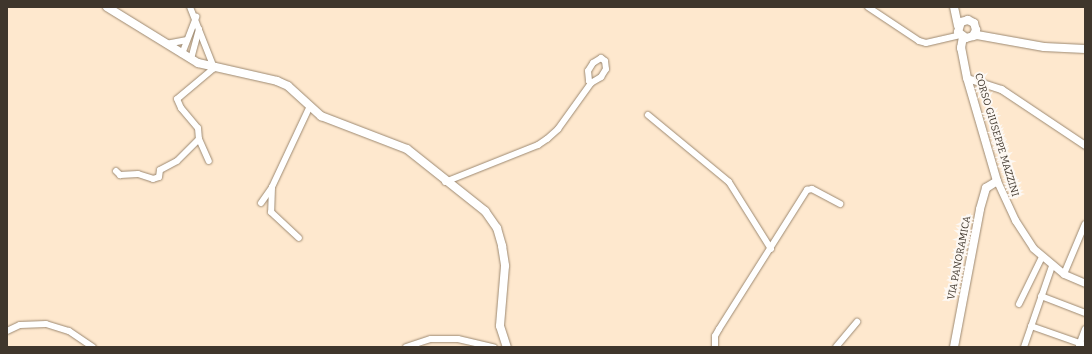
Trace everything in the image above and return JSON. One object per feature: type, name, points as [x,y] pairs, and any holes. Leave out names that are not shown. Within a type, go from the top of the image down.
[{"type":"main road","points":[[107,7],[191,59],[214,68],[277,81],[288,86],[309,108],[321,116],[407,150],[445,182],[485,210],[497,228],[504,266],[500,326],[507,347]]},
{"type":"main road","points":[[955,7],[966,20],[972,21],[976,26],[996,37]]},
{"type":"main road","points":[[955,7],[958,26],[966,37],[996,37],[1044,47],[1085,49]]},
{"type":"main road","points":[[958,26],[966,20]]},
{"type":"main road","name":"CORSO GIUSEPPE MAZZINI","points":[[976,26],[966,37],[962,53],[967,78],[998,181]]},
{"type":"main road","name":"VIA PANORAMICA","points":[[954,347],[982,202],[986,188],[998,181]]},
{"type":"street","points":[[190,7],[196,17],[214,68],[177,99],[181,108],[198,128],[199,140],[209,161]]},
{"type":"street","points":[[868,7],[919,41],[926,43],[966,37]]},
{"type":"street","points":[[182,54],[186,40],[196,17]]},
{"type":"street","points":[[191,59],[199,29]]},
{"type":"street","points":[[165,44],[186,40]]},
{"type":"street","points":[[967,78],[1001,89],[1085,145]]},
{"type":"street","points":[[445,182],[538,146],[558,129],[592,83]]},
{"type":"street","points":[[261,203],[272,187],[309,108]]},
{"type":"street","points":[[648,115],[729,182],[771,249]]},
{"type":"street","points":[[116,171],[120,176],[138,174],[153,180],[159,177],[160,170],[177,161],[199,140]]},
{"type":"street","name":"CORSO GIUSEPPE MAZZINI","points":[[998,181],[1015,220],[1042,257],[1064,274],[1085,283]]},
{"type":"street","points":[[272,187],[271,212],[299,238]]},
{"type":"street","points":[[715,347],[715,336],[719,329],[809,188],[840,204]]},
{"type":"street","points":[[1064,274],[1085,224]]},
{"type":"street","points":[[1019,304],[1042,257]]},
{"type":"street","points":[[1024,347],[1052,266]]},
{"type":"street","points":[[1041,296],[1085,313]]},
{"type":"street","points":[[836,347],[857,322]]},
{"type":"street","points":[[7,331],[20,325],[46,324],[69,332],[93,347]]},
{"type":"street","points":[[1031,326],[1081,345],[1085,329]]},
{"type":"street","points":[[406,347],[431,339],[458,339],[494,347]]}]
